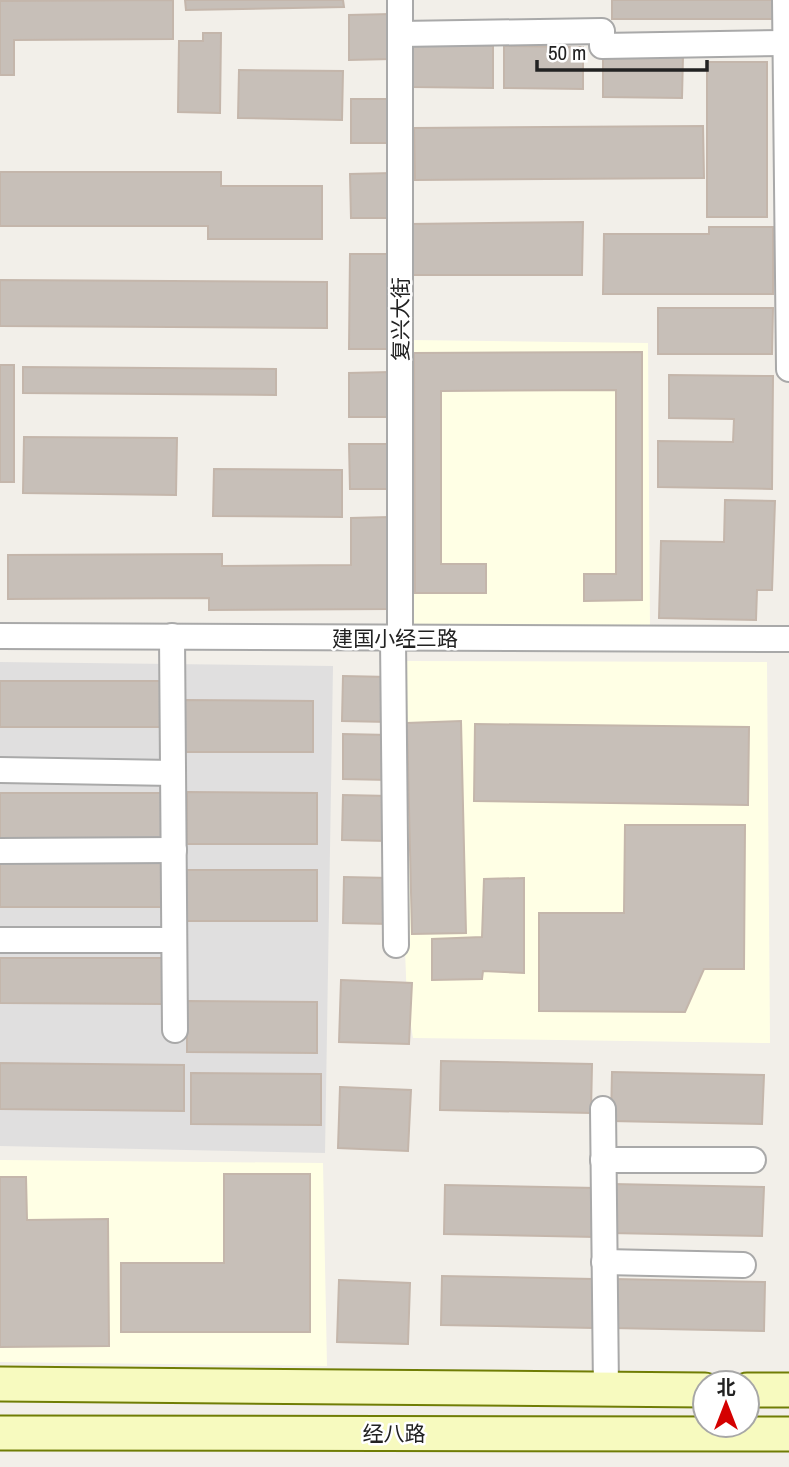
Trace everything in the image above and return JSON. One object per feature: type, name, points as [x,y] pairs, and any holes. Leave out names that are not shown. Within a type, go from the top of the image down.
[{"type":"main road","points":[[0,1384],[691,1390]]},
{"type":"main road","points":[[761,1390],[789,1390]]},
{"type":"main road","name":"经八路","points":[[0,1433],[789,1434]]},
{"type":"street","name":"复兴大街","points":[[397,945],[400,0]]},
{"type":"street","points":[[785,0],[789,369]]},
{"type":"street","points":[[400,34],[602,31],[602,46],[784,43]]},
{"type":"street","name":"建国小经三路","points":[[0,636],[789,639]]},
{"type":"street","points":[[172,636],[175,1030]]},
{"type":"street","points":[[0,770],[173,773]]},
{"type":"street","points":[[0,851],[174,850]]},
{"type":"street","points":[[0,940],[174,940]]},
{"type":"street","points":[[603,1109],[606,1389]]},
{"type":"street","points":[[603,1160],[753,1160]]},
{"type":"street","points":[[604,1262],[743,1265]]},
{"type":"shaded area","points":[[409,340],[648,343],[650,629],[408,626]]},
{"type":"shaded area","points":[[394,661],[767,662],[770,1043],[413,1038],[407,1002]]},
{"type":"shaded area","points":[[0,662],[333,666],[325,1153],[0,1146]]},
{"type":"shaded area","points":[[0,1160],[323,1163],[327,1366],[0,1362]]},
{"type":"building","points":[[173,0],[173,39],[14,40],[14,75],[0,75],[0,1]]},
{"type":"building","points":[[185,0],[343,0],[344,7],[186,10]]},
{"type":"building","points":[[612,0],[774,0],[774,19],[612,19]]},
{"type":"building","points":[[390,14],[391,59],[349,60],[349,15]]},
{"type":"building","points":[[203,33],[221,33],[220,113],[178,112],[179,41],[203,41]]},
{"type":"building","points":[[413,45],[493,46],[493,88],[413,87]]},
{"type":"building","points":[[504,46],[583,47],[583,89],[504,88]]},
{"type":"building","points":[[603,55],[683,56],[682,98],[603,97]]},
{"type":"building","points":[[707,62],[767,62],[767,217],[707,217]]},
{"type":"building","points":[[239,70],[343,71],[342,120],[238,118]]},
{"type":"building","points":[[351,99],[392,99],[392,143],[351,143]]},
{"type":"building","points":[[703,126],[704,178],[415,180],[414,128]]},
{"type":"building","points":[[0,172],[221,172],[221,186],[322,186],[322,239],[208,239],[208,226],[0,226]]},
{"type":"building","points":[[392,173],[392,218],[351,218],[350,174]]},
{"type":"building","points":[[583,222],[582,275],[408,275],[409,224]]},
{"type":"building","points":[[709,227],[773,227],[773,294],[603,294],[604,234],[709,234]]},
{"type":"building","points":[[350,254],[390,254],[390,349],[349,349]]},
{"type":"building","points":[[0,280],[327,282],[327,328],[0,326]]},
{"type":"building","points":[[658,308],[773,308],[772,354],[658,354]]},
{"type":"building","points":[[642,352],[642,600],[584,601],[584,574],[616,574],[616,390],[441,391],[441,564],[486,564],[486,593],[415,593],[414,353]]},
{"type":"building","points":[[0,365],[14,365],[14,482],[0,482]]},
{"type":"building","points":[[23,367],[276,369],[276,395],[23,393]]},
{"type":"building","points":[[390,372],[391,417],[349,417],[349,373]]},
{"type":"building","points":[[669,375],[773,376],[772,489],[658,487],[658,441],[733,442],[734,419],[669,418]]},
{"type":"building","points":[[24,437],[177,438],[176,495],[23,493]]},
{"type":"building","points":[[349,444],[391,444],[391,489],[350,489]]},
{"type":"building","points":[[214,469],[342,470],[342,517],[213,516]]},
{"type":"building","points":[[725,500],[775,501],[772,590],[757,590],[756,620],[659,618],[661,541],[724,542]]},
{"type":"building","points":[[389,517],[389,609],[209,610],[209,598],[8,599],[8,555],[222,554],[222,566],[351,565],[351,518]]},
{"type":"building","points":[[343,676],[389,677],[388,722],[342,721]]},
{"type":"building","points":[[0,681],[166,681],[166,727],[0,727]]},
{"type":"building","points":[[183,700],[313,701],[313,752],[183,752]]},
{"type":"building","points":[[461,721],[466,933],[412,934],[407,723]]},
{"type":"building","points":[[475,724],[749,727],[748,805],[474,801]]},
{"type":"building","points":[[343,734],[389,735],[389,780],[343,779]]},
{"type":"building","points":[[187,792],[317,793],[317,844],[187,844]]},
{"type":"building","points":[[0,793],[165,793],[165,839],[0,838]]},
{"type":"building","points":[[343,795],[389,796],[388,841],[342,840]]},
{"type":"building","points":[[625,825],[745,825],[744,969],[704,969],[685,1012],[539,1011],[539,913],[624,913]]},
{"type":"building","points":[[0,861],[164,862],[164,907],[0,907]]},
{"type":"building","points":[[187,870],[317,870],[317,921],[187,921]]},
{"type":"building","points":[[344,877],[390,878],[389,924],[343,923]]},
{"type":"building","points":[[524,878],[524,973],[483,971],[482,979],[432,980],[432,939],[482,937],[484,879]]},
{"type":"building","points":[[0,958],[165,958],[165,1004],[0,1003]]},
{"type":"building","points":[[341,980],[412,983],[409,1044],[339,1042]]},
{"type":"building","points":[[187,1001],[317,1002],[317,1053],[187,1052]]},
{"type":"building","points":[[441,1061],[592,1064],[591,1113],[440,1110]]},
{"type":"building","points":[[0,1063],[184,1065],[184,1111],[0,1109]]},
{"type":"building","points":[[612,1072],[764,1075],[762,1124],[611,1121]]},
{"type":"building","points":[[191,1073],[321,1074],[321,1125],[191,1124]]},
{"type":"building","points":[[340,1087],[411,1090],[408,1151],[338,1148]]},
{"type":"building","points":[[224,1174],[310,1174],[310,1332],[121,1332],[121,1263],[224,1263]]},
{"type":"building","points":[[0,1177],[26,1177],[27,1220],[108,1219],[109,1346],[0,1347]]},
{"type":"building","points":[[612,1184],[764,1187],[762,1236],[611,1233]]},
{"type":"building","points":[[445,1185],[596,1188],[595,1237],[444,1234]]},
{"type":"building","points":[[442,1276],[593,1279],[593,1328],[441,1325]]},
{"type":"building","points":[[614,1279],[765,1282],[764,1331],[613,1328]]},
{"type":"building","points":[[339,1280],[410,1283],[408,1344],[337,1342]]}]
